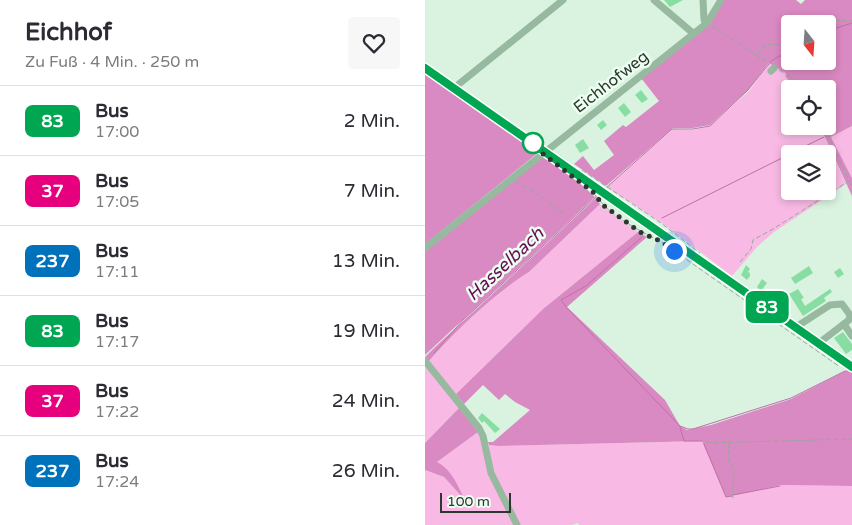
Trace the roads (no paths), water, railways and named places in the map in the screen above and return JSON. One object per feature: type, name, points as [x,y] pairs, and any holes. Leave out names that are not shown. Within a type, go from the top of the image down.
[{"type":"street","points":[[454,88],[563,0]]},
{"type":"street","points":[[654,0],[694,34]]},
{"type":"street","points":[[703,0],[704,20],[707,23]]},
{"type":"street","name":"Eichhofweg","points":[[425,248],[694,34],[707,23],[721,0]]},
{"type":"street","points":[[425,68],[819,343],[848,367]]},
{"type":"street","points":[[796,327],[830,305],[842,304],[850,315],[849,320],[819,343]]},
{"type":"street","points":[[844,324],[852,336]]},
{"type":"street","points":[[425,361],[479,428],[485,441],[491,473],[517,525]]},
{"type":"waterway","name":"Hasselbach","points":[[836,28],[852,23]]},
{"type":"waterway","name":"Hasselbach","points":[[770,62],[781,56]]},
{"type":"waterway","name":"Hasselbach","points":[[607,187],[672,129],[693,129],[710,126],[748,90],[769,64]]},
{"type":"waterway","points":[[808,145],[824,137]]},
{"type":"waterway","points":[[662,218],[781,158]]},
{"type":"waterway","name":"Hasselbach","points":[[434,353],[463,320],[596,197]]},
{"type":"waterway","points":[[642,237],[586,286],[561,300],[680,426],[693,429],[791,398],[845,371]]},
{"type":"waterway","points":[[680,427],[684,441],[702,441]]},
{"type":"waterway","points":[[704,444],[726,497],[732,496]]},
{"type":"waterway","points":[[733,495],[780,486]]}]
